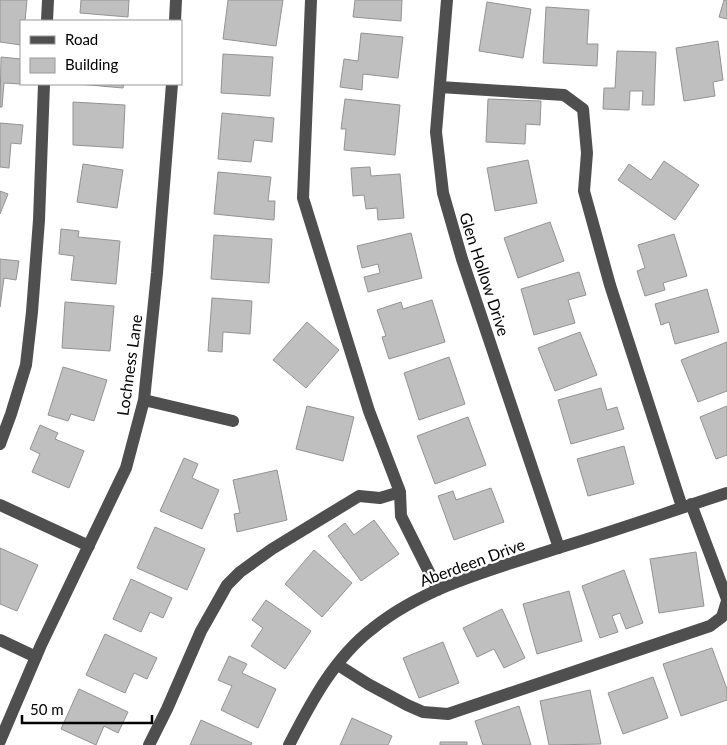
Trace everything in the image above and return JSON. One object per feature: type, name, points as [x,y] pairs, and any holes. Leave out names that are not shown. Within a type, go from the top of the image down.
[{"type":"street","points":[[47,20],[48,0]]},
{"type":"street","points":[[175,20],[176,0]]},
{"type":"street","points":[[311,0],[303,198],[369,411],[400,492],[401,516],[438,590]]},
{"type":"street","name":"Glen Hollow Drive","points":[[447,0],[436,132],[443,192],[462,259],[559,548]]},
{"type":"street","points":[[0,444],[26,365],[39,220],[44,85]]},
{"type":"street","name":"Lochness Lane","points":[[0,741],[36,657],[126,468],[144,400],[157,273],[172,85]]},
{"type":"street","points":[[338,665],[368,684],[423,712],[448,714],[710,626],[722,617],[727,600],[687,506],[610,284],[584,191],[587,153],[583,109],[564,95],[440,88]]},
{"type":"street","points":[[144,400],[233,421]]},
{"type":"street","points":[[149,745],[201,631],[227,585],[240,572],[272,549],[359,496],[380,498],[400,492]]},
{"type":"street","name":"Aberdeen Drive","points":[[289,745],[312,701],[338,665],[371,629],[409,603],[463,580],[727,493]]},
{"type":"street","points":[[0,505],[90,546]]},
{"type":"street","points":[[0,640],[36,657]]},
{"type":"building","points":[[0,0],[27,0],[25,20],[20,20],[20,45],[0,42]]},
{"type":"building","points":[[81,0],[129,0],[128,17],[80,13]]},
{"type":"building","points":[[228,0],[283,0],[276,46],[223,39]]},
{"type":"building","points":[[355,0],[402,0],[401,21],[353,17]]},
{"type":"building","points":[[724,0],[727,0],[727,19],[719,17]]},
{"type":"building","points":[[487,2],[531,9],[523,58],[479,51]]},
{"type":"building","points":[[546,7],[589,10],[587,44],[598,44],[597,66],[543,63]]},
{"type":"building","points":[[361,33],[403,37],[398,78],[363,74],[362,90],[340,87],[344,59],[358,61]]},
{"type":"building","points":[[718,41],[723,80],[713,82],[715,96],[684,101],[676,48]]},
{"type":"building","points":[[617,51],[656,52],[654,105],[642,105],[643,91],[630,91],[629,110],[603,109],[604,88],[615,88]]},
{"type":"building","points":[[223,54],[273,57],[270,96],[221,93]]},
{"type":"building","points":[[1,57],[20,59],[20,84],[4,83],[2,107],[0,107]]},
{"type":"building","points":[[89,85],[124,85],[123,88]]},
{"type":"building","points":[[345,99],[400,105],[395,155],[344,150],[346,129],[341,129]]},
{"type":"building","points":[[488,99],[541,101],[540,125],[526,124],[525,144],[486,142]]},
{"type":"building","points":[[73,102],[125,105],[123,148],[73,145]]},
{"type":"building","points":[[222,113],[274,118],[272,142],[254,140],[251,162],[218,159]]},
{"type":"building","points":[[0,123],[23,125],[21,144],[11,143],[9,168],[0,167]]},
{"type":"building","points":[[528,160],[537,203],[495,211],[487,168]]},
{"type":"building","points":[[664,161],[699,185],[675,220],[618,180],[629,164],[651,180]]},
{"type":"building","points":[[83,164],[123,170],[117,208],[77,202]]},
{"type":"building","points":[[370,167],[371,176],[400,174],[404,218],[378,220],[377,208],[366,209],[364,195],[353,196],[351,168]]},
{"type":"building","points":[[218,172],[271,177],[268,201],[275,201],[274,220],[214,214]]},
{"type":"building","points":[[0,191],[8,194],[0,214]]},
{"type":"building","points":[[550,222],[564,261],[518,278],[504,238]]},
{"type":"building","points":[[61,229],[79,231],[78,237],[120,241],[116,284],[71,280],[74,256],[59,254]]},
{"type":"building","points":[[411,233],[422,278],[368,292],[364,277],[380,273],[378,264],[362,268],[357,246]]},
{"type":"building","points":[[674,234],[687,276],[663,283],[665,290],[645,296],[637,271],[645,268],[638,245]]},
{"type":"building","points":[[214,235],[272,239],[269,283],[211,279]]},
{"type":"building","points":[[0,259],[19,261],[16,280],[4,278],[0,307]]},
{"type":"building","points":[[579,272],[586,295],[568,300],[575,323],[534,335],[521,289]]},
{"type":"building","points":[[707,289],[719,332],[675,344],[669,322],[661,325],[655,304]]},
{"type":"building","points":[[212,298],[252,301],[250,334],[223,332],[222,352],[208,351]]},
{"type":"building","points":[[432,300],[445,342],[389,359],[382,337],[386,336],[377,310],[401,302],[403,309]]},
{"type":"building","points":[[65,302],[114,306],[110,351],[62,348]]},
{"type":"building","points":[[307,322],[339,350],[306,388],[273,360]]},
{"type":"building","points":[[580,332],[597,375],[555,391],[538,348]]},
{"type":"building","points":[[727,342],[727,391],[698,402],[681,360]]},
{"type":"building","points":[[449,357],[465,404],[419,420],[404,373]]},
{"type":"building","points":[[63,367],[107,380],[94,421],[71,414],[68,421],[48,415]]},
{"type":"building","points":[[601,388],[607,410],[617,407],[624,429],[571,444],[558,400]]},
{"type":"building","points":[[307,406],[354,417],[343,461],[296,449]]},
{"type":"building","points":[[727,406],[727,455],[716,459],[700,417]]},
{"type":"building","points":[[468,417],[486,465],[435,484],[417,436]]},
{"type":"building","points":[[40,425],[58,433],[55,439],[84,451],[69,488],[32,472],[40,454],[30,449]]},
{"type":"building","points":[[624,446],[634,484],[588,496],[577,459]]},
{"type":"building","points":[[184,458],[198,464],[192,478],[219,490],[202,529],[160,511]]},
{"type":"building","points":[[277,470],[287,520],[237,532],[234,514],[240,513],[233,480]]},
{"type":"building","points":[[491,488],[504,522],[454,540],[438,496],[453,491],[456,500]]},
{"type":"building","points":[[374,520],[399,554],[361,581],[328,536],[345,523],[354,535]]},
{"type":"building","points":[[155,527],[205,549],[187,590],[137,568]]},
{"type":"building","points":[[0,548],[38,565],[17,611],[0,604]]},
{"type":"building","points":[[314,550],[352,583],[322,617],[285,584]]},
{"type":"building","points":[[696,552],[704,606],[659,613],[650,559]]},
{"type":"building","points":[[624,570],[643,623],[626,629],[620,613],[612,616],[618,632],[600,638],[582,586]]},
{"type":"building","points":[[131,579],[172,598],[163,618],[150,612],[141,632],[113,619]]},
{"type":"building","points":[[569,591],[582,641],[537,654],[523,604]]},
{"type":"building","points":[[266,600],[311,631],[285,669],[251,646],[263,628],[252,620]]},
{"type":"building","points":[[502,609],[525,658],[504,668],[494,649],[477,657],[463,628]]},
{"type":"building","points":[[105,634],[157,658],[147,679],[134,673],[125,693],[86,675]]},
{"type":"building","points":[[443,642],[459,683],[419,698],[403,658]]},
{"type":"building","points":[[712,648],[727,689],[727,700],[681,716],[663,664]]},
{"type":"building","points":[[229,656],[247,664],[242,673],[276,689],[258,728],[221,710],[232,686],[218,680]]},
{"type":"building","points":[[653,677],[668,718],[623,734],[608,693]]},
{"type":"building","points":[[79,689],[128,712],[118,733],[104,726],[96,745],[61,729]]},
{"type":"building","points":[[590,690],[601,744],[549,745],[540,701]]},
{"type":"building","points":[[519,706],[531,745],[483,745],[475,721]]},
{"type":"building","points":[[352,718],[392,736],[388,745],[340,745]]},
{"type":"building","points":[[201,720],[252,743],[251,745],[190,745]]},
{"type":"building","points":[[440,742],[467,742],[467,745],[440,745]]}]
